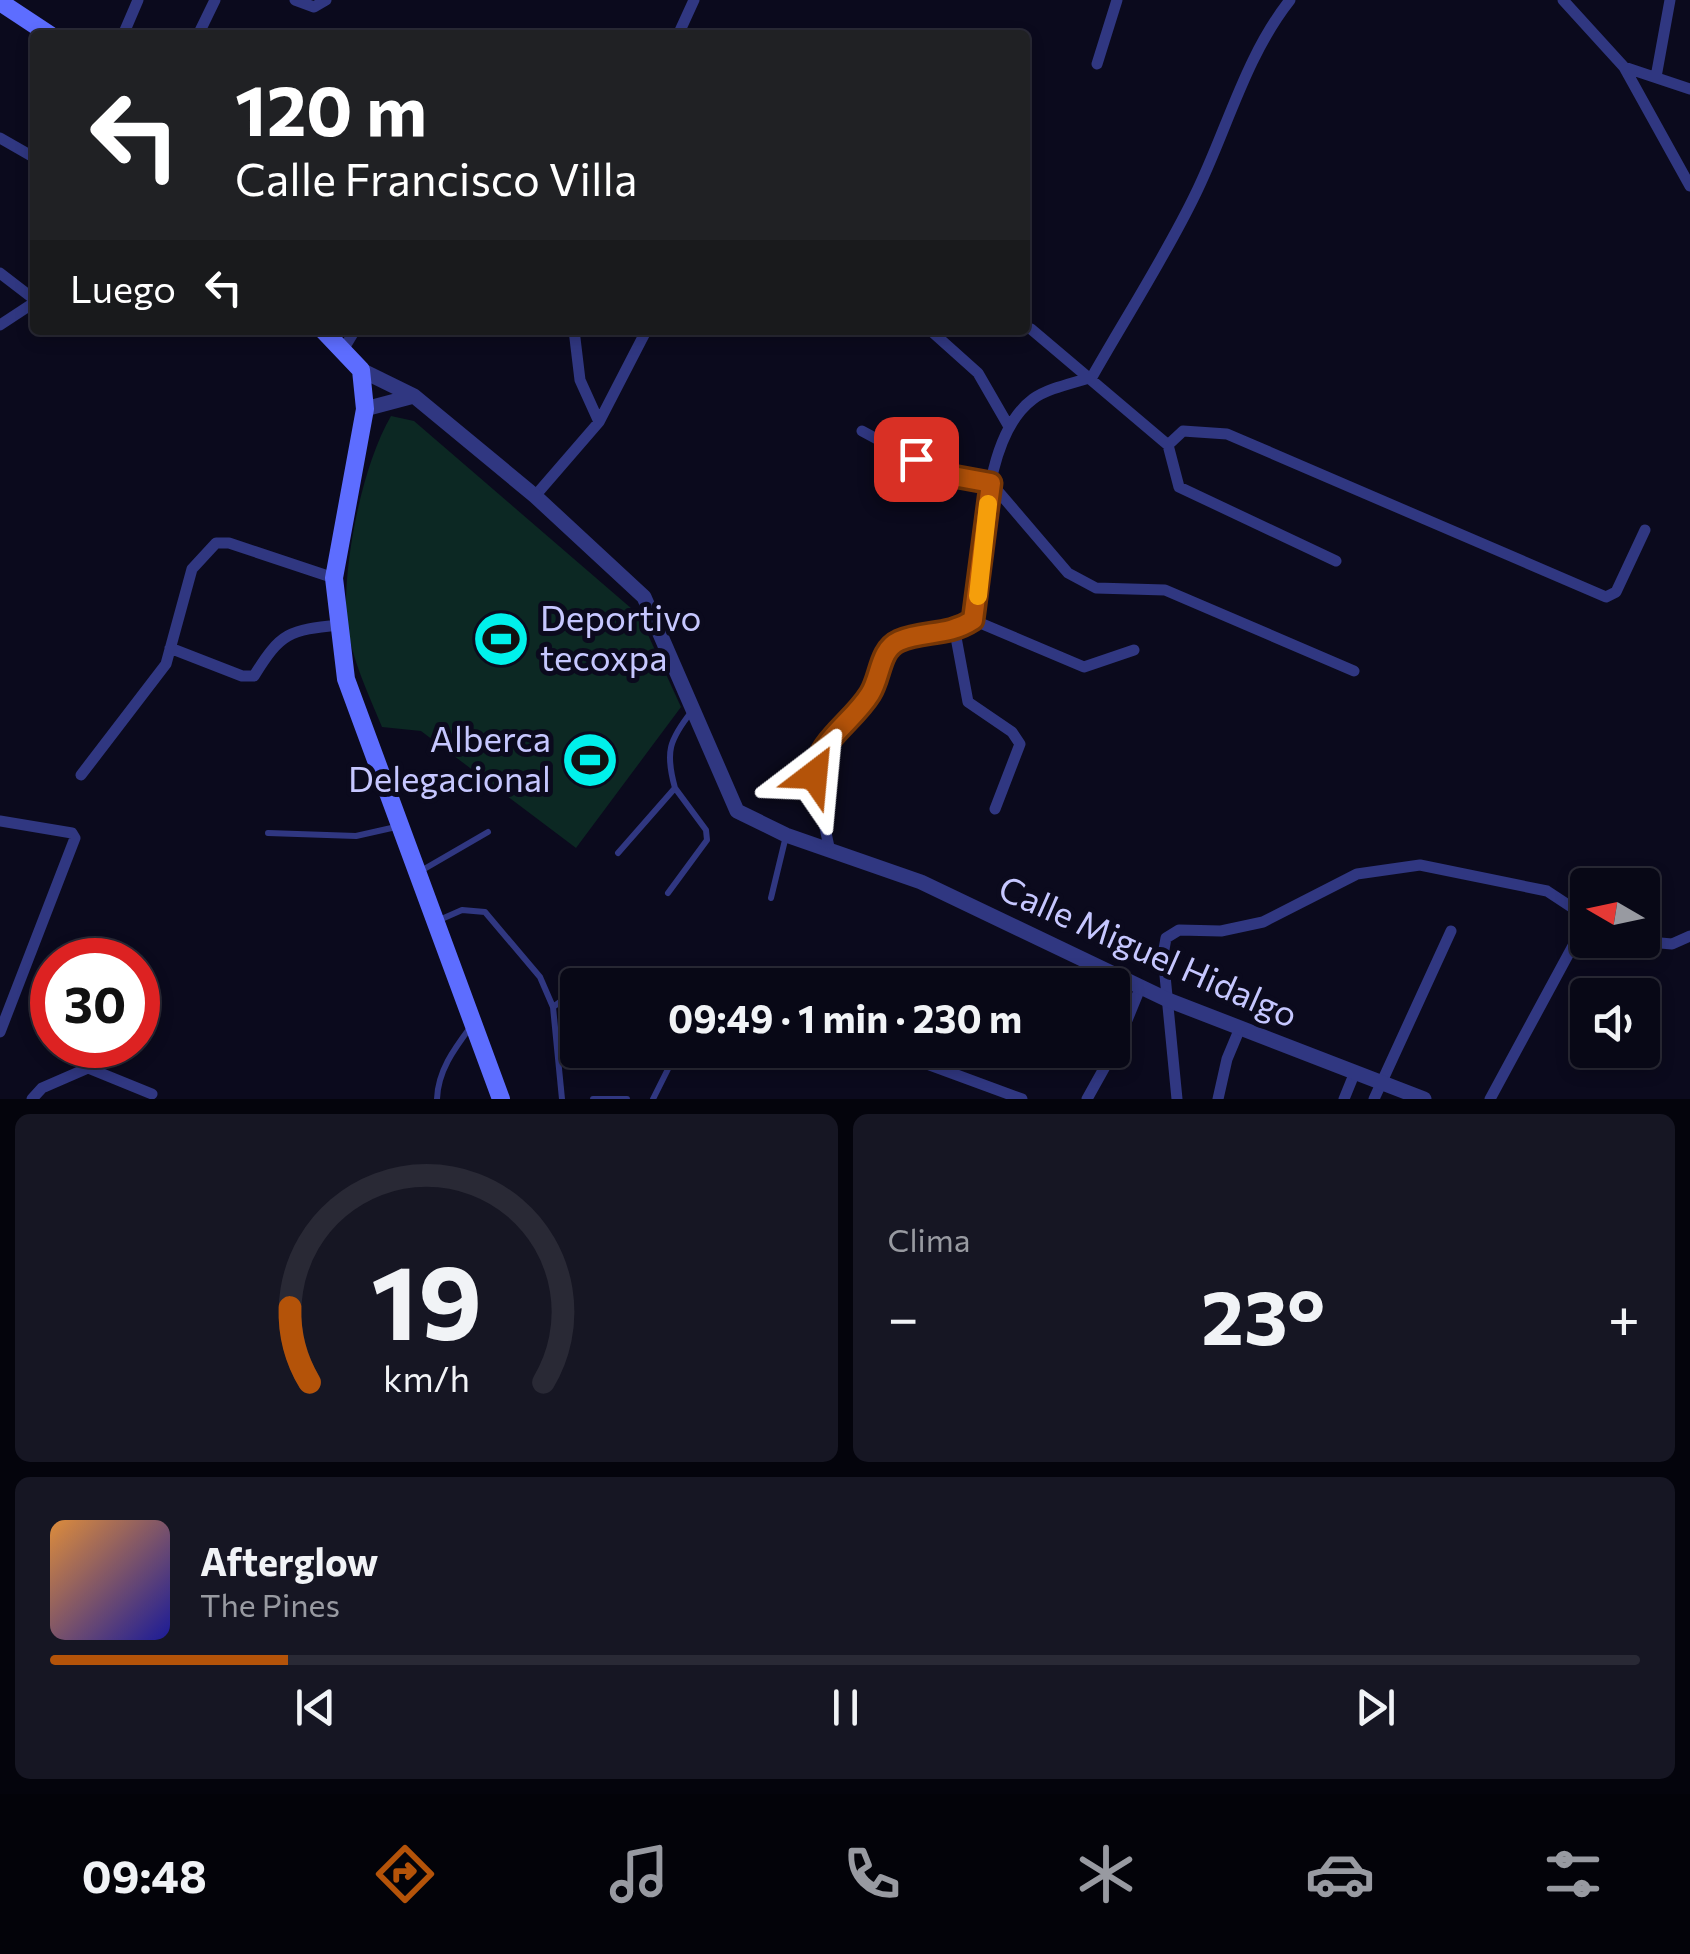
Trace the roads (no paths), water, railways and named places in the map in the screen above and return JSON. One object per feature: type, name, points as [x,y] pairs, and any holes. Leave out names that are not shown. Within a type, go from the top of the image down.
[{"type":"main road","points":[[0,2],[42,30]]},
{"type":"main road","points":[[328,335],[361,370],[364,409],[334,578],[346,679],[501,1099]]},
{"type":"street","points":[[125,30],[138,0]]},
{"type":"street","points":[[200,30],[214,0]]},
{"type":"street","points":[[294,0],[314,7],[326,0]]},
{"type":"street","points":[[680,30],[694,0]]},
{"type":"street","points":[[1098,64],[1117,0]]},
{"type":"street","points":[[829,847],[814,775],[816,756],[870,695],[884,654],[899,641],[955,632],[973,620],[991,483],[1008,424],[1035,397],[1092,377],[1195,194],[1232,104],[1276,18],[1290,0]]},
{"type":"street","points":[[1564,0],[1624,67],[1690,186]]},
{"type":"street","points":[[1656,77],[1670,0]]},
{"type":"street","points":[[1624,67],[1690,89]]},
{"type":"street","points":[[0,138],[30,155]]},
{"type":"street","points":[[0,273],[30,297]]},
{"type":"street","points":[[0,325],[30,304]]},
{"type":"street","points":[[1031,329],[1092,377],[1168,446],[1179,487],[1336,561]]},
{"type":"street","points":[[343,350],[353,335]]},
{"type":"street","points":[[575,335],[580,380],[598,422]]},
{"type":"street","points":[[535,496],[598,422],[644,335]]},
{"type":"street","points":[[936,335],[978,373],[1008,424]]},
{"type":"street","name":"Calle Miguel Hidalgo","points":[[361,370],[414,396],[535,496],[644,597],[738,812],[786,835],[922,882],[1168,1000],[1424,1099]]},
{"type":"street","points":[[364,409],[414,396]]},
{"type":"street","points":[[862,431],[942,474],[991,483],[1068,572],[1096,588],[1165,590],[1354,671]]},
{"type":"street","points":[[1168,446],[1183,432],[1227,434],[1606,596],[1616,592],[1645,530]]},
{"type":"street","points":[[81,775],[166,664],[192,569],[216,543],[229,543],[334,578]]},
{"type":"street","points":[[973,620],[1084,666],[1134,650]]},
{"type":"street","points":[[170,648],[242,676],[254,676],[275,643],[294,629],[340,624]]},
{"type":"street","points":[[955,632],[968,702],[1012,732],[1020,744],[995,809]]},
{"type":"street","points":[[0,821],[72,833],[75,838],[0,1032]]},
{"type":"street","points":[[1177,1099],[1163,955],[1166,938],[1179,930],[1221,931],[1262,922],[1357,874],[1420,864],[1484,874],[1547,890],[1570,906]]},
{"type":"street","points":[[1374,1099],[1450,931]]},
{"type":"street","points":[[1660,943],[1672,944],[1690,936]]},
{"type":"street","points":[[1490,1099],[1570,951]]},
{"type":"street","points":[[1087,1099],[1116,1047],[1141,986]]},
{"type":"street","points":[[1218,1099],[1240,1028]]},
{"type":"street","points":[[32,1099],[42,1088],[88,1068],[152,1094]]},
{"type":"street","points":[[938,1068],[1022,1099]]},
{"type":"street","points":[[1344,1099],[1356,1072]]},
{"type":"lane","points":[[668,893],[707,840],[706,830],[675,788],[667,761],[668,742],[692,711]]},
{"type":"lane","points":[[618,853],[675,788]]},
{"type":"lane","points":[[268,834],[356,836],[401,826]]},
{"type":"lane","points":[[418,872],[488,832]]},
{"type":"lane","points":[[771,898],[786,835]]},
{"type":"lane","points":[[436,922],[462,910],[485,912],[540,977],[553,1007],[562,1099]]},
{"type":"lane","points":[[553,1007],[560,1002]]},
{"type":"lane","points":[[437,1099],[438,1084],[450,1054],[473,1023]]},
{"type":"lane","points":[[653,1099],[668,1068]]},
{"type":"lane","points":[[593,1099],[628,1099]]},
{"type":"place","name":"Deportivo tecoxpa","points":[[501,639]]},
{"type":"place","name":"Alberca Delegacional","points":[[590,760]]}]
